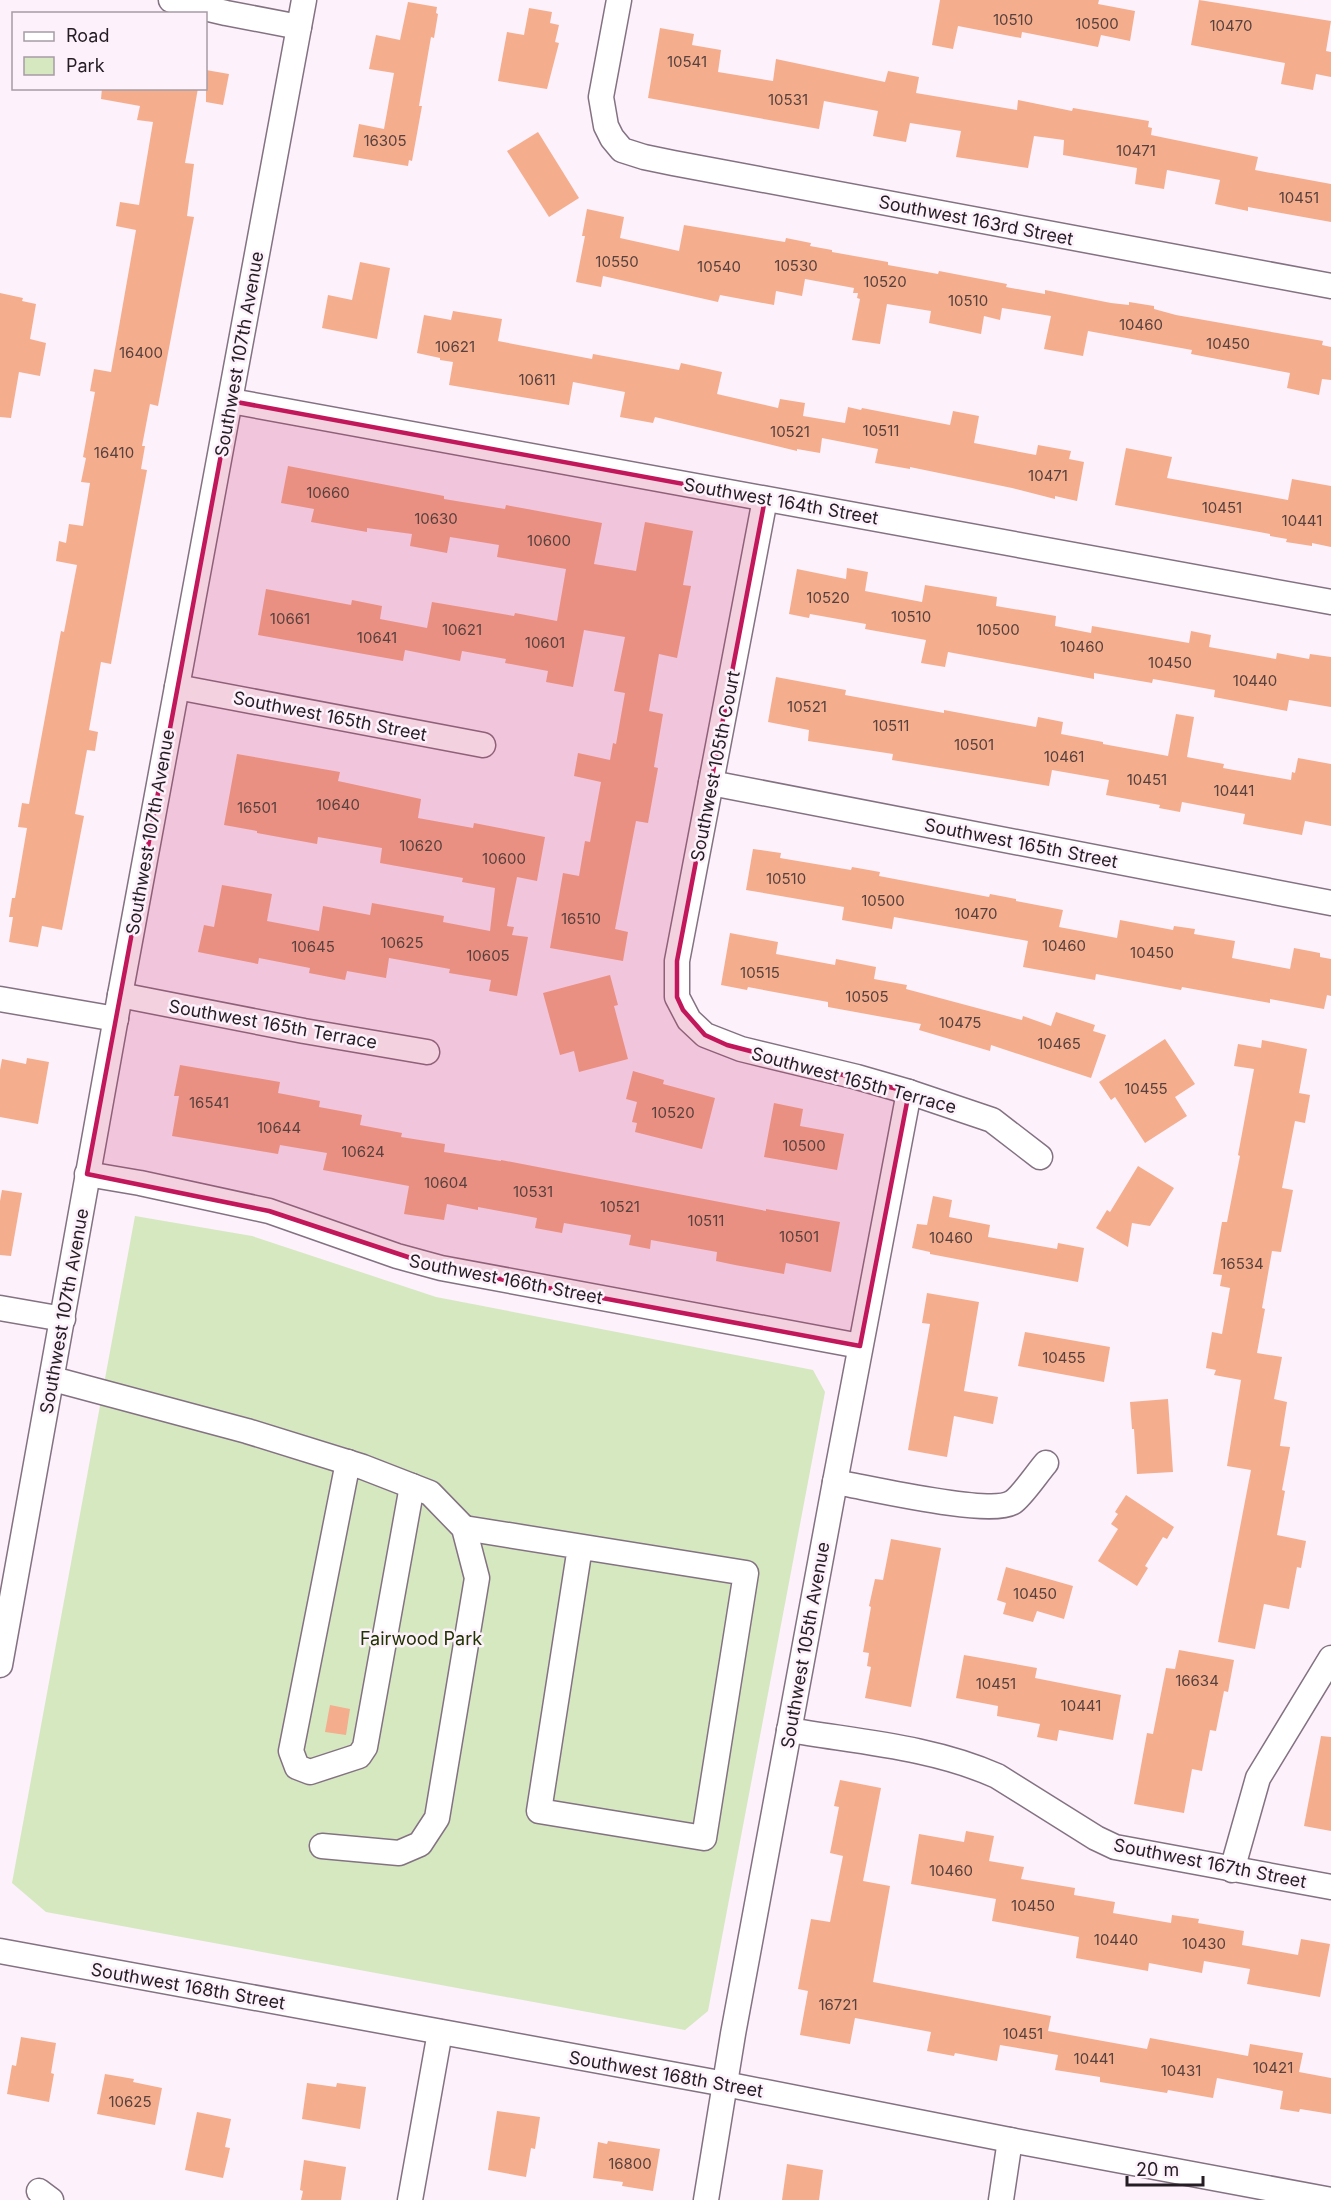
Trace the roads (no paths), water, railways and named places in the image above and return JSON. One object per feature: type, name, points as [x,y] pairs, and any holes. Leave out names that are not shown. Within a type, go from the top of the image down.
[{"type":"street","points":[[171,0],[226,14],[299,27]]},
{"type":"street","name":"Southwest 107th Avenue","points":[[0,1665],[2,1639],[53,1378],[87,1174],[304,0]]},
{"type":"street","name":"Southwest 163rd Street","points":[[619,0],[601,104],[608,132],[622,150],[644,158],[1331,286]]},
{"type":"street","name":"Southwest 164th Street","points":[[231,400],[1331,602]]},
{"type":"street","name":"Southwest 105th Court","points":[[696,1028],[677,997],[677,961],[765,499]]},
{"type":"street","name":"Southwest 165th Street","points":[[177,687],[483,745]]},
{"type":"street","name":"Southwest 165th Street","points":[[711,783],[1331,903]]},
{"type":"street","name":"Southwest 165th Terrace","points":[[120,995],[304,1031],[427,1052]]},
{"type":"street","points":[[0,999],[116,1019]]},
{"type":"street","name":"Southwest 165th Terrace","points":[[696,1028],[715,1041],[734,1047],[857,1077],[992,1120],[1040,1157]]},
{"type":"street","name":"Southwest 105th Avenue","points":[[706,2200],[789,1730],[909,1092]]},
{"type":"street","name":"Southwest 166th Street","points":[[87,1174],[269,1211],[432,1266],[860,1346]]},
{"type":"street","points":[[0,1308],[63,1319]]},
{"type":"street","points":[[53,1378],[247,1431],[348,1462],[430,1493],[464,1528],[477,1578],[437,1818],[420,1844],[399,1854],[322,1846]]},
{"type":"street","points":[[348,1462],[291,1751],[297,1767],[310,1772],[359,1756],[365,1747],[412,1486]]},
{"type":"street","points":[[835,1482],[963,1505],[1000,1505],[1013,1502],[1046,1463]]},
{"type":"street","points":[[464,1528],[746,1573],[704,1838],[538,1811],[580,1547]]},
{"type":"street","points":[[1232,1870],[1258,1778],[1331,1658]]},
{"type":"street","name":"Southwest 167th Street","points":[[789,1730],[949,1758],[997,1776],[1096,1838],[1115,1847],[1331,1887]]},
{"type":"street","name":"Southwest 168th Street","points":[[0,1951],[725,2084],[1331,2200]]},
{"type":"street","points":[[410,2200],[440,2032]]},
{"type":"street","points":[[1001,2200],[1010,2140]]},
{"type":"park label","name":"Fairwood Park","points":[[421,1638]]}]
